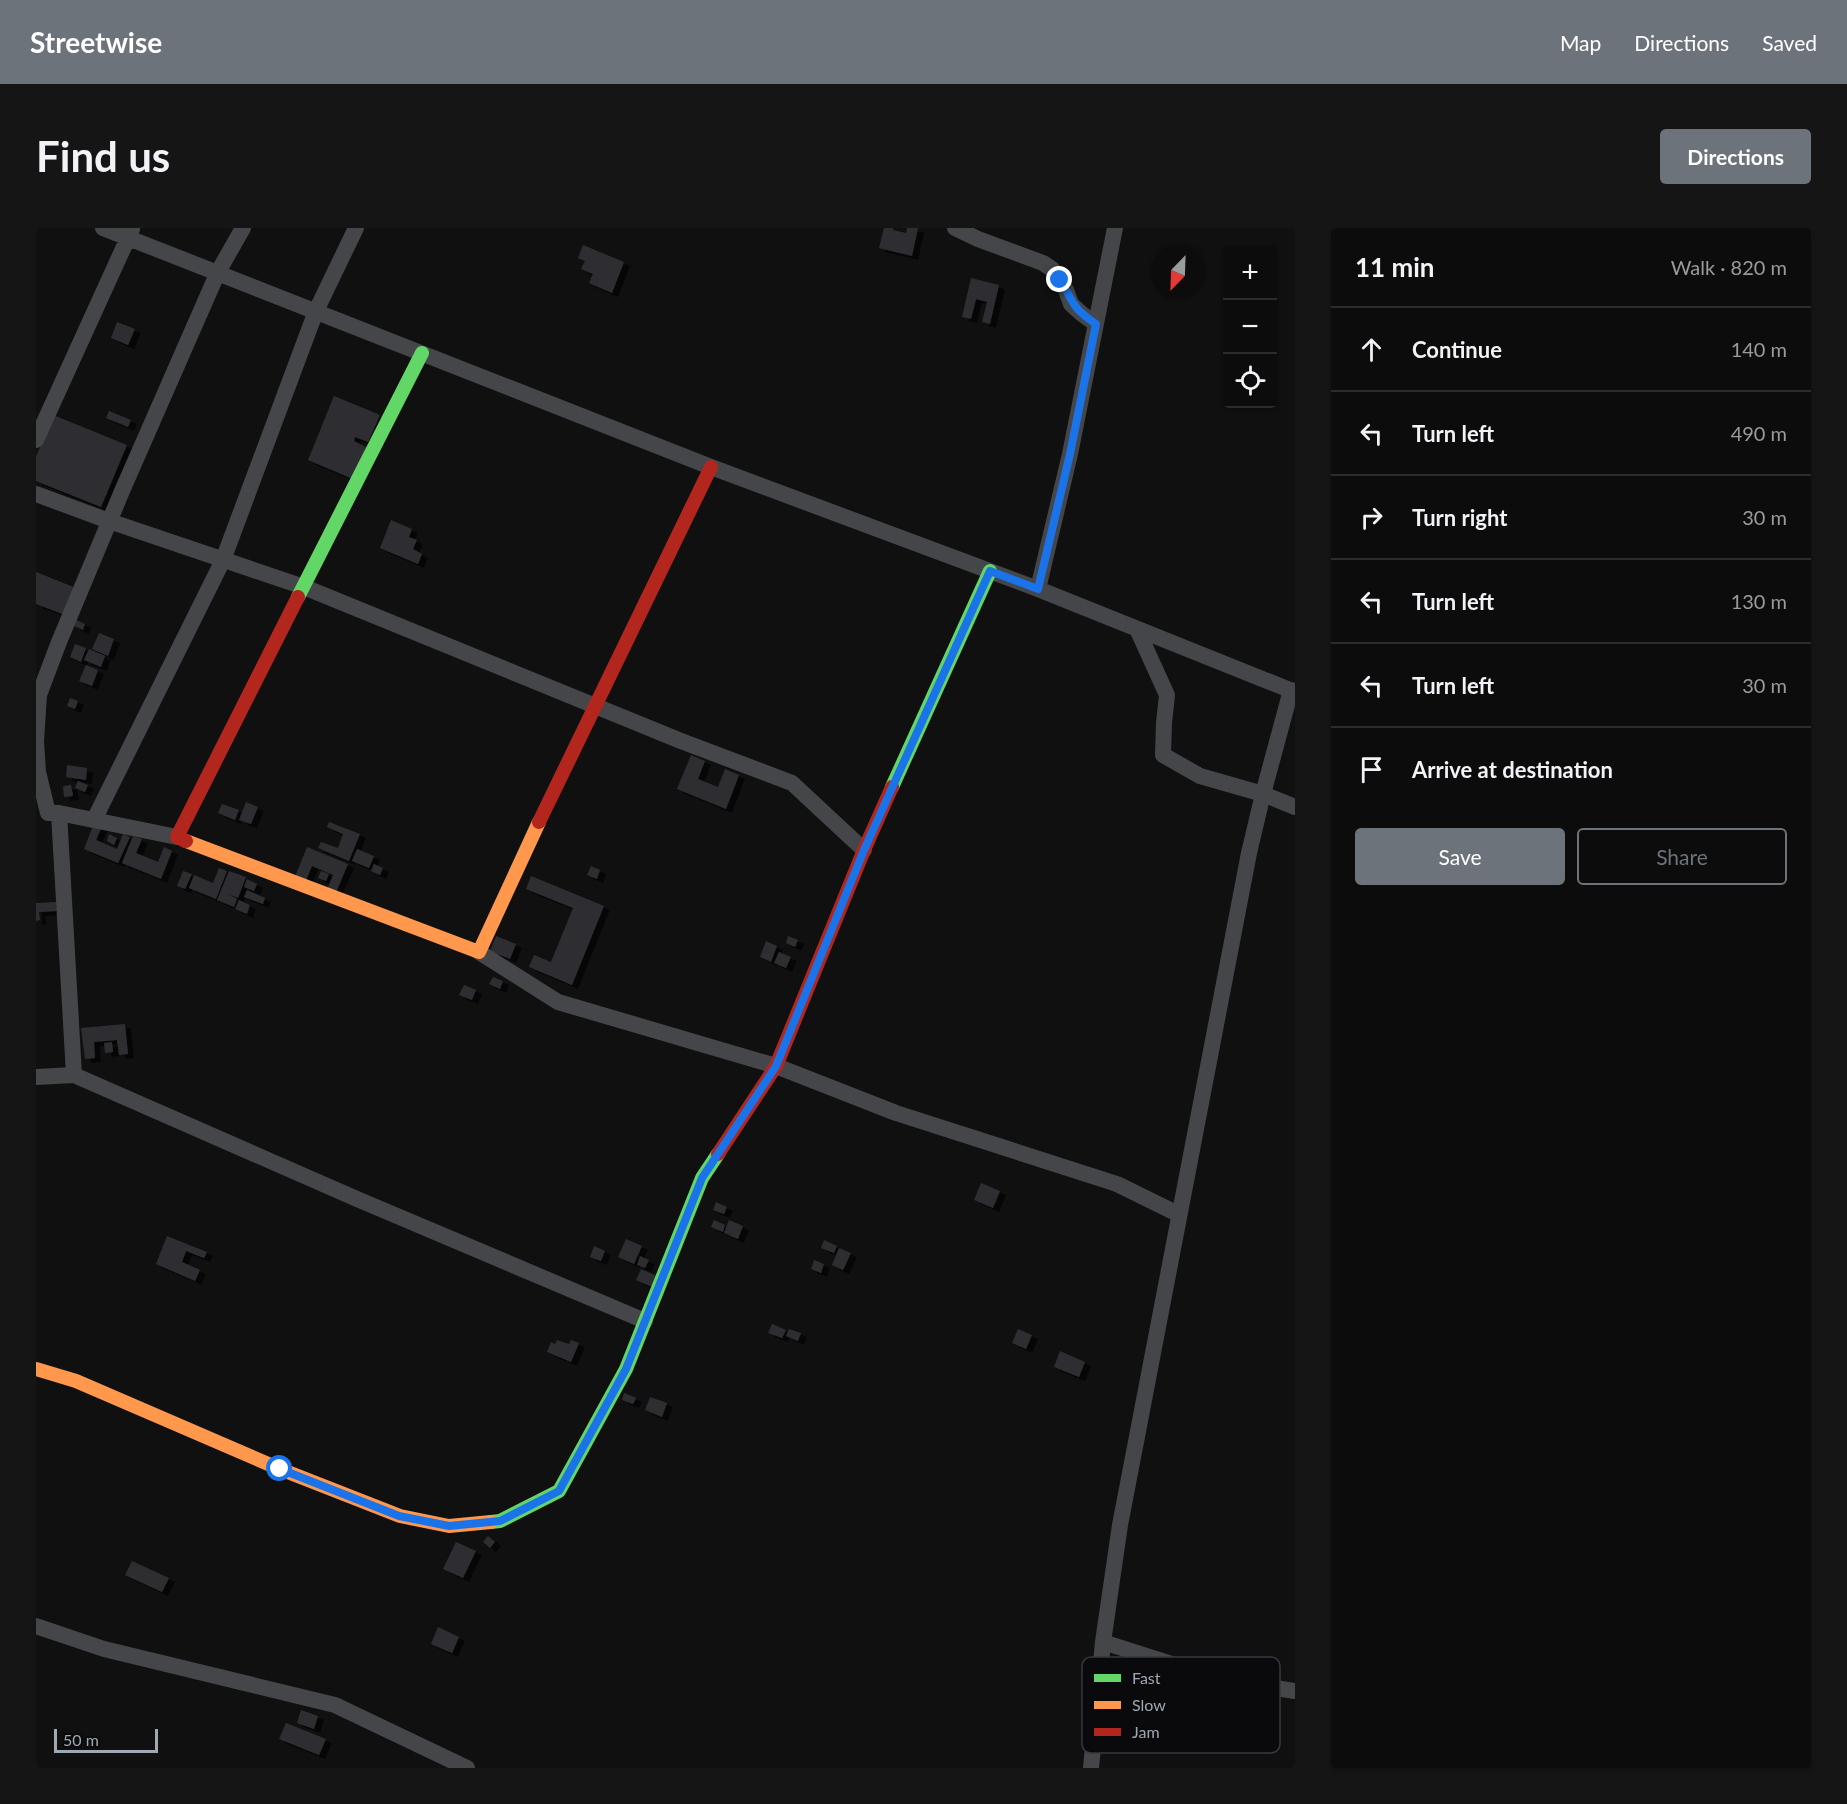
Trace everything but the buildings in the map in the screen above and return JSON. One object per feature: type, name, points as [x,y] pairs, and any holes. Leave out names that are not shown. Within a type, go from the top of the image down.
[{"type":"street","points":[[103,228],[131,232],[218,272],[422,353],[711,467],[1038,589],[1293,691],[1263,794],[1249,853],[1120,1525],[1102,1657]]},
{"type":"street","points":[[74,1075],[48,813],[38,772],[36,741],[39,695],[58,642],[109,521],[218,272],[243,228]]},
{"type":"street","points":[[94,820],[223,560],[316,311],[356,228]]},
{"type":"street","points":[[955,228],[978,239],[1042,262],[1052,269],[1066,290],[1071,304],[1096,324]]},
{"type":"street","points":[[1038,589],[1070,454],[1115,228]]},
{"type":"street","points":[[36,440],[131,232]]},
{"type":"street","points":[[177,837],[422,353]]},
{"type":"street","points":[[479,952],[532,836],[711,467]]},
{"type":"street","points":[[36,494],[303,587],[681,741],[792,783],[864,850]]},
{"type":"street","points":[[36,1369],[76,1381],[280,1469],[399,1516],[449,1526],[500,1521],[559,1491],[626,1369],[702,1178],[776,1066],[864,850],[990,571]]},
{"type":"street","points":[[1137,628],[1167,695],[1163,755],[1200,776],[1263,794],[1295,807]]},
{"type":"street","points":[[48,813],[177,837],[479,952],[558,1002],[776,1066],[896,1113],[1117,1184],[1178,1214]]},
{"type":"street","points":[[36,1077],[74,1075],[645,1321]]},
{"type":"street","points":[[36,1626],[104,1649],[334,1705],[467,1768]]},
{"type":"street","points":[[1103,1642],[1150,1657]]},
{"type":"street","points":[[1280,1689],[1295,1691]]},
{"type":"street","points":[[1091,1768],[1092,1753]]},
{"type":"traffic: fast","points":[[298,597],[422,353]]},
{"type":"traffic: fast","points":[[892,787],[990,571]]},
{"type":"traffic: fast","points":[[491,1522],[500,1521],[559,1491],[626,1369],[702,1178],[718,1154]]},
{"type":"traffic: slow","points":[[186,841],[479,952],[539,822]]},
{"type":"traffic: slow","points":[[36,1369],[76,1381],[280,1469],[400,1516],[449,1526],[491,1522]]},
{"type":"traffic: jam","points":[[539,822],[711,467]]},
{"type":"traffic: jam","points":[[186,841],[177,837],[298,597]]},
{"type":"traffic: jam","points":[[718,1154],[776,1066],[892,787]]},
{"type":"route","points":[[280,1469],[399,1516],[449,1526],[500,1521],[559,1491],[626,1369],[702,1178],[776,1066],[864,850],[990,571],[1038,589],[1070,454],[1096,324],[1071,304],[1060,280]]}]
